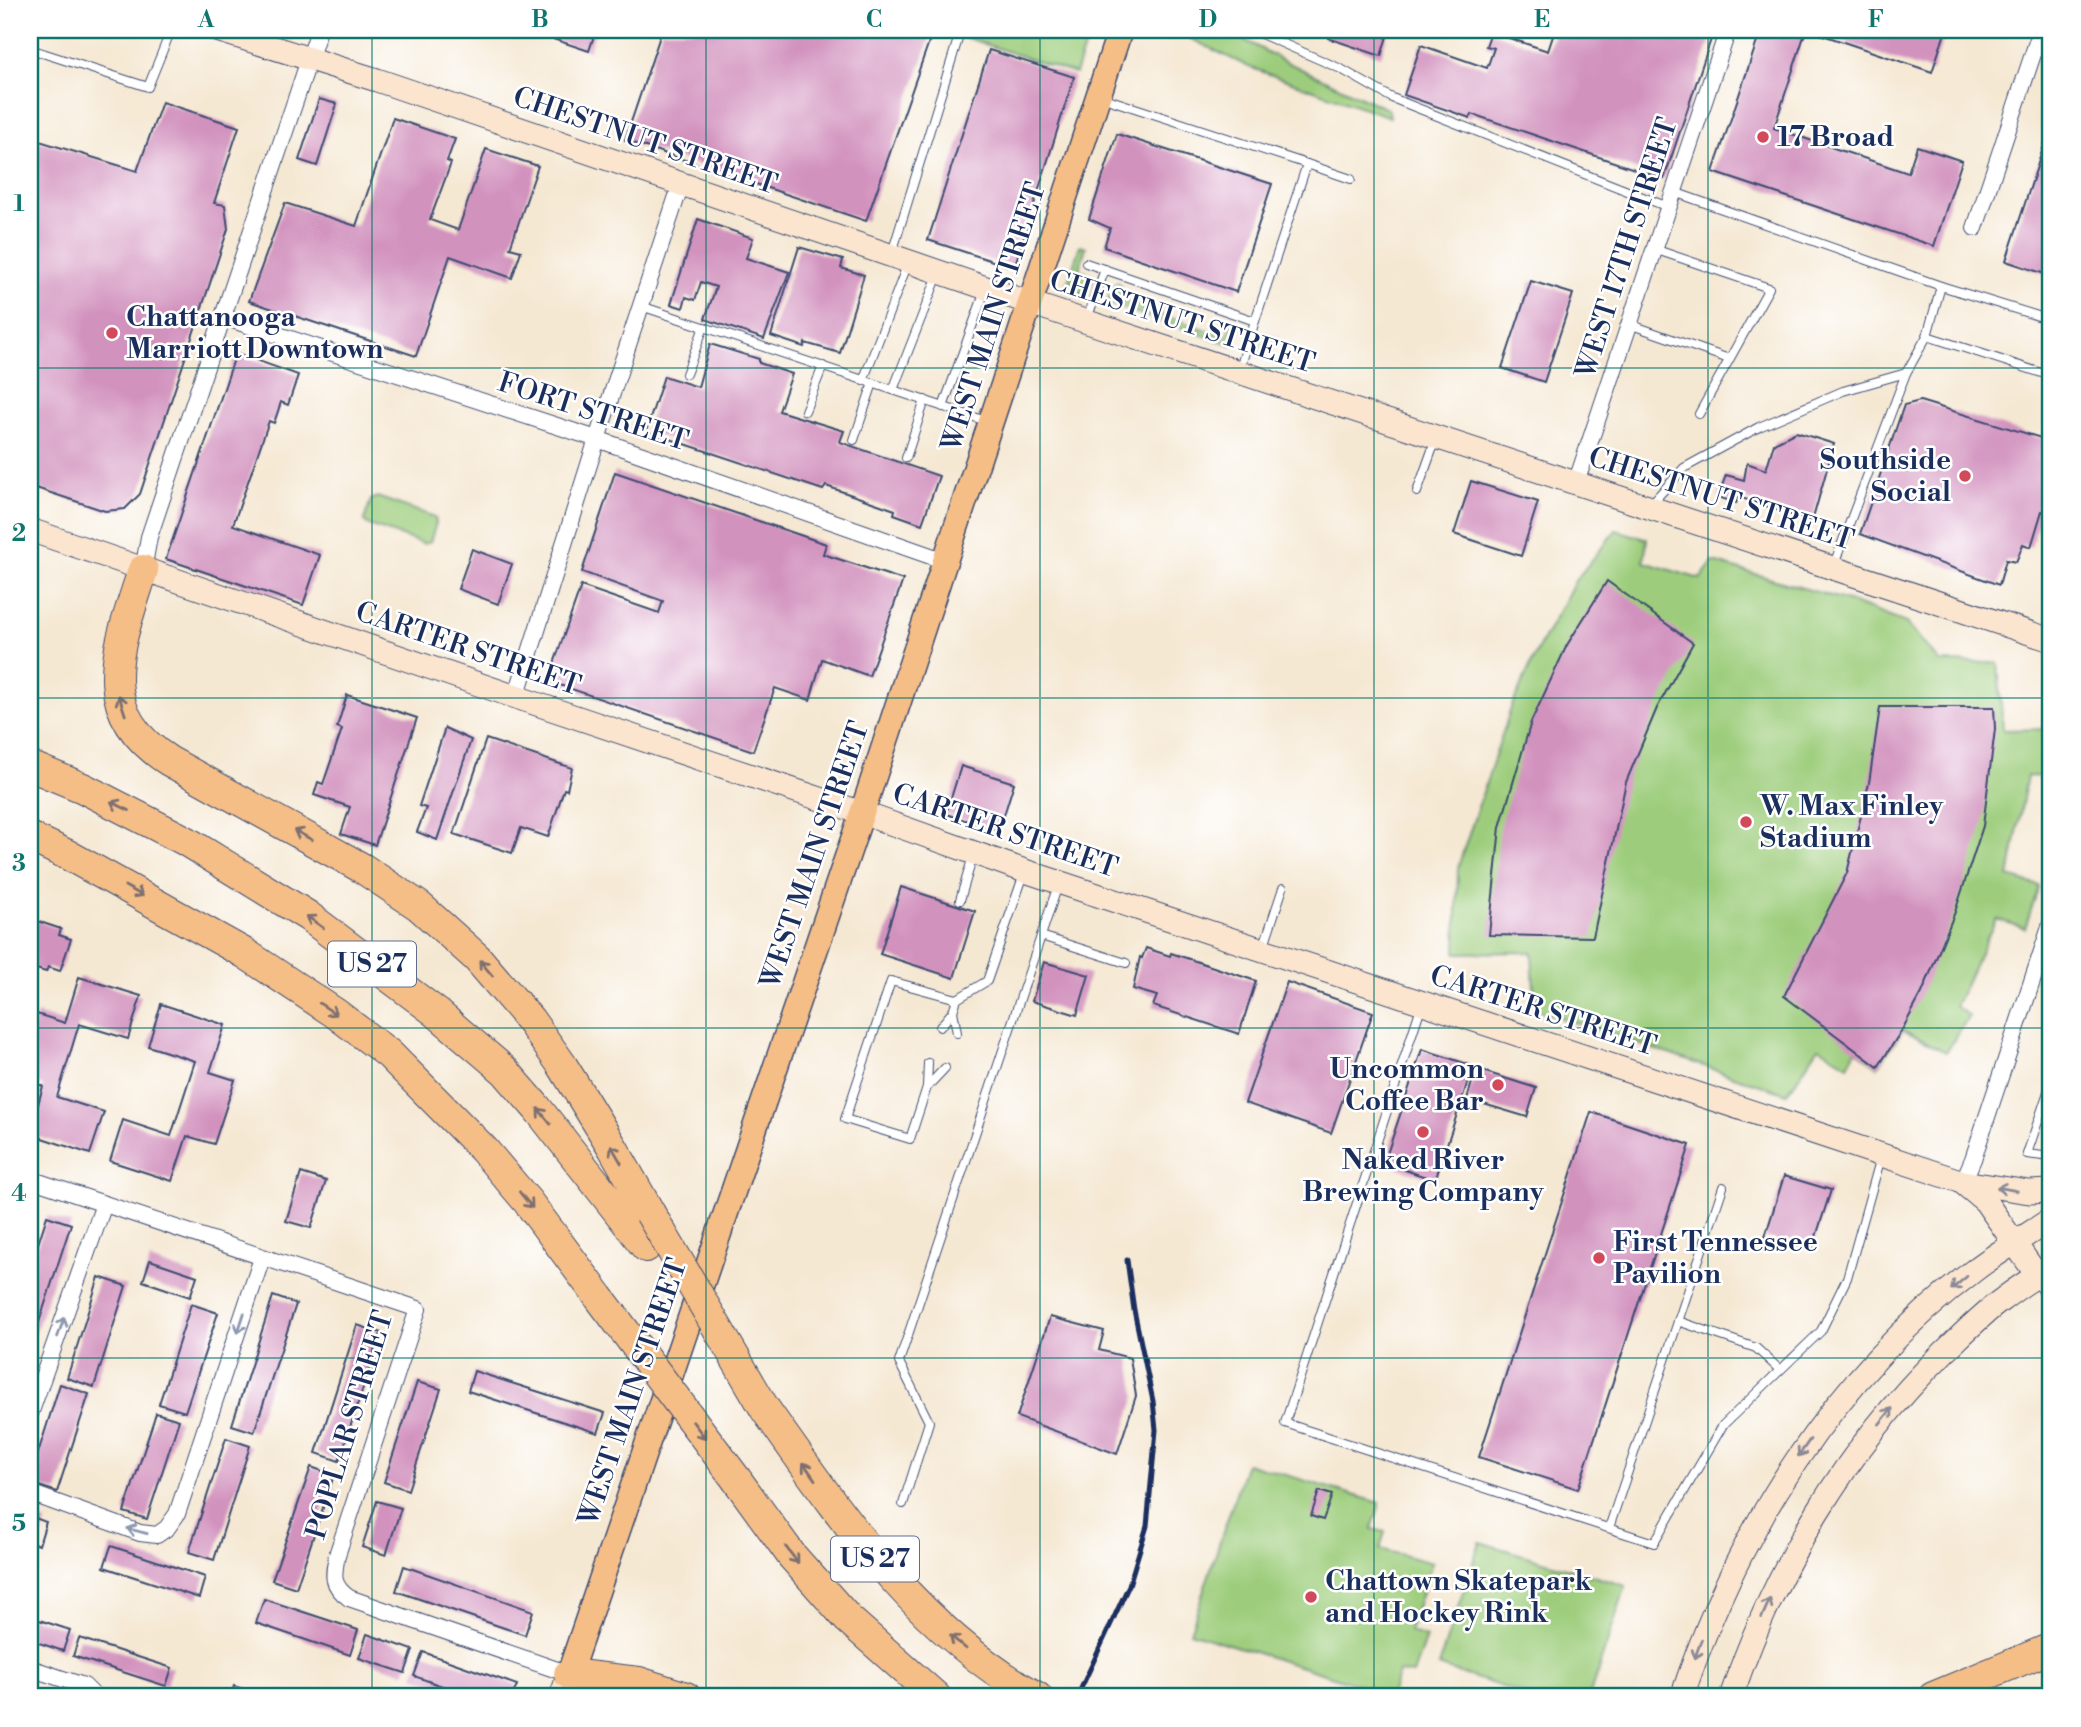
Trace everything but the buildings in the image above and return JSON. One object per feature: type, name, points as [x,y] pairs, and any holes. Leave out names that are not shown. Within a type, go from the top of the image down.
[{"type":"highway","points":[[143,570],[120,645],[116,673],[120,702],[134,730],[144,742],[169,761],[362,868],[419,906],[477,958],[530,1020],[562,1065],[765,1409]]},
{"type":"highway","name":"US 27","points":[[30,766],[83,788],[186,841],[308,916],[437,1013],[505,1071],[646,1247],[880,1566],[945,1631],[985,1665],[1025,1690]]},
{"type":"highway","name":"US 27","points":[[30,837],[68,855],[246,954],[335,1013],[389,1054],[484,1150],[528,1202],[792,1556],[848,1619],[936,1697]]},
{"type":"highway","points":[[1933,1697],[2051,1648]]},
{"type":"highway","points":[[565,1686],[639,1682],[686,1697]]},
{"type":"main road","name":"WEST MAIN STREET","points":[[565,1686],[862,813],[1120,30]]},
{"type":"street","name":"CHESTNUT STREET","points":[[217,30],[377,80],[1086,322],[2051,639]]},
{"type":"street","points":[[143,570],[149,537],[319,30]]},
{"type":"street","name":"WEST 17TH STREET","points":[[1576,483],[1728,30]]},
{"type":"street","points":[[1975,228],[2041,30]]},
{"type":"street","points":[[516,697],[681,184]]},
{"type":"street","name":"FORT STREET","points":[[223,317],[597,439],[944,561]]},
{"type":"street","name":"CARTER STREET","points":[[30,530],[1025,871],[1963,1182]]},
{"type":"street","points":[[1963,1182],[1973,1160],[2051,924]]},
{"type":"street","name":"POPLAR STREET","points":[[30,1179],[418,1310],[337,1555],[333,1575],[339,1591],[349,1598],[565,1686]]},
{"type":"street","points":[[1963,1182],[2029,1192],[2051,1191]]},
{"type":"street","points":[[1963,1182],[1985,1201],[2009,1235],[2044,1271],[2051,1296]]},
{"type":"street","points":[[30,1414],[104,1204]]},
{"type":"street","points":[[1682,1697],[1697,1651],[1734,1565],[1781,1482],[1808,1443],[1861,1377],[1903,1332],[1977,1268],[2009,1235],[2051,1219]]},
{"type":"street","points":[[30,1493],[140,1533],[157,1535],[167,1528],[177,1514],[262,1258]]},
{"type":"street","points":[[1731,1697],[1753,1637],[1789,1561],[1826,1498],[1867,1439],[1922,1374],[1965,1332],[2001,1300],[2044,1271]]},
{"type":"street","points":[[30,1668],[84,1686],[95,1697]]},
{"type":"lane","points":[[30,50],[148,87],[171,30]]},
{"type":"lane","points":[[1252,30],[1341,69],[1392,98],[1671,200],[2051,320]]},
{"type":"lane","points":[[863,381],[900,259],[958,39]]},
{"type":"lane","points":[[1098,97],[1351,179]]},
{"type":"lane","points":[[1238,372],[1307,164]]},
{"type":"lane","points":[[1654,249],[1769,288],[1699,414]]},
{"type":"lane","points":[[1086,262],[1255,321]]},
{"type":"lane","points":[[1086,322],[1105,269]]},
{"type":"lane","points":[[893,390],[939,272]]},
{"type":"lane","points":[[1833,568],[1906,373],[1927,336],[1941,286]]},
{"type":"lane","points":[[943,407],[986,288]]},
{"type":"lane","points":[[640,306],[990,422]]},
{"type":"lane","points":[[1629,324],[1729,359]]},
{"type":"lane","points":[[686,374],[704,327]]},
{"type":"lane","points":[[1927,336],[2051,376]]},
{"type":"lane","points":[[805,411],[823,366]]},
{"type":"lane","points":[[1648,507],[1684,468],[1759,427],[1843,391],[1906,373]]},
{"type":"lane","points":[[854,440],[873,383]]},
{"type":"lane","points":[[906,458],[925,400]]},
{"type":"lane","points":[[1417,492],[1436,437]]},
{"type":"lane","points":[[960,900],[974,853]]},
{"type":"lane","points":[[940,1027],[953,1011],[957,999],[987,981],[1025,871]]},
{"type":"lane","points":[[903,1504],[929,1422],[900,1362],[1059,882]]},
{"type":"lane","points":[[1263,949],[1283,888]]},
{"type":"lane","points":[[1041,936],[1126,962]]},
{"type":"lane","points":[[928,1063],[927,1087],[910,1139],[845,1119],[891,981],[957,999]]},
{"type":"lane","points":[[1423,1002],[1285,1423],[1654,1543],[1723,1425],[1821,1331],[1847,1278],[1881,1154]]},
{"type":"lane","points":[[953,1011],[957,1033]]},
{"type":"lane","points":[[927,1087],[945,1068]]},
{"type":"lane","points":[[2051,1083],[2027,1154],[2051,1157]]},
{"type":"lane","points":[[1609,1528],[1723,1187]]},
{"type":"lane","points":[[1678,1321],[1756,1348],[1780,1370]]},
{"type":"green space","points":[[943,30],[1090,30],[1075,74]]},
{"type":"green space","points":[[1173,30],[1226,30],[1280,59],[1389,110],[1390,117],[1249,67]]},
{"type":"green space","points":[[1080,245],[1086,247],[1079,270],[1091,274],[1093,279],[1087,296],[1066,289]]},
{"type":"green space","points":[[1117,282],[1121,285],[1119,300],[1227,337],[1232,324],[1236,322],[1239,327],[1232,345],[1107,303]]},
{"type":"green space","points":[[1262,333],[1277,338],[1270,357],[1253,352],[1258,336]]},
{"type":"green space","points":[[377,497],[435,517],[436,523],[430,542],[424,544],[366,524],[364,520],[371,500]]},
{"type":"green space","name":"W. Max Finley Stadium","points":[[1616,530],[1647,539],[1644,562],[1700,579],[1713,562],[1848,601],[1906,623],[1940,662],[1998,663],[2003,730],[2049,729],[2048,777],[2027,776],[2009,877],[2039,886],[2025,928],[1996,919],[1955,1006],[1969,1016],[1946,1052],[1903,1030],[1878,1067],[1856,1050],[1848,1065],[1819,1047],[1787,1094],[1535,1009],[1532,952],[1456,953],[1458,867],[1511,708],[1537,651],[1575,581]]},
{"type":"green space","name":"Chattown Skatepark and Hockey Rink","points":[[1246,1463],[1380,1503],[1372,1529],[1385,1532],[1380,1549],[1432,1563],[1409,1631],[1426,1637],[1413,1674],[1399,1672],[1391,1695],[1190,1632]]},
{"type":"green space","points":[[1480,1542],[1626,1586],[1589,1697],[1534,1697],[1438,1666]]},
{"type":"railway","points":[[1077,1697],[1129,1585],[1147,1526],[1156,1430],[1127,1260]]},
{"type":"place","name":"17 Broad","points":[[1763,137]]},
{"type":"place","name":"Chattanooga Marriott Downtown","points":[[112,333]]},
{"type":"place","name":"Southside Social","points":[[1965,476]]},
{"type":"place","name":"W. Max Finley Stadium","points":[[1746,822]]},
{"type":"place","name":"Uncommon Coffee Bar","points":[[1498,1085]]},
{"type":"place","name":"Naked River Brewing Company","points":[[1423,1132]]},
{"type":"place","name":"First Tennessee Pavilion","points":[[1599,1258]]},
{"type":"place","name":"Chattown Skatepark and Hockey Rink","points":[[1311,1597]]}]
